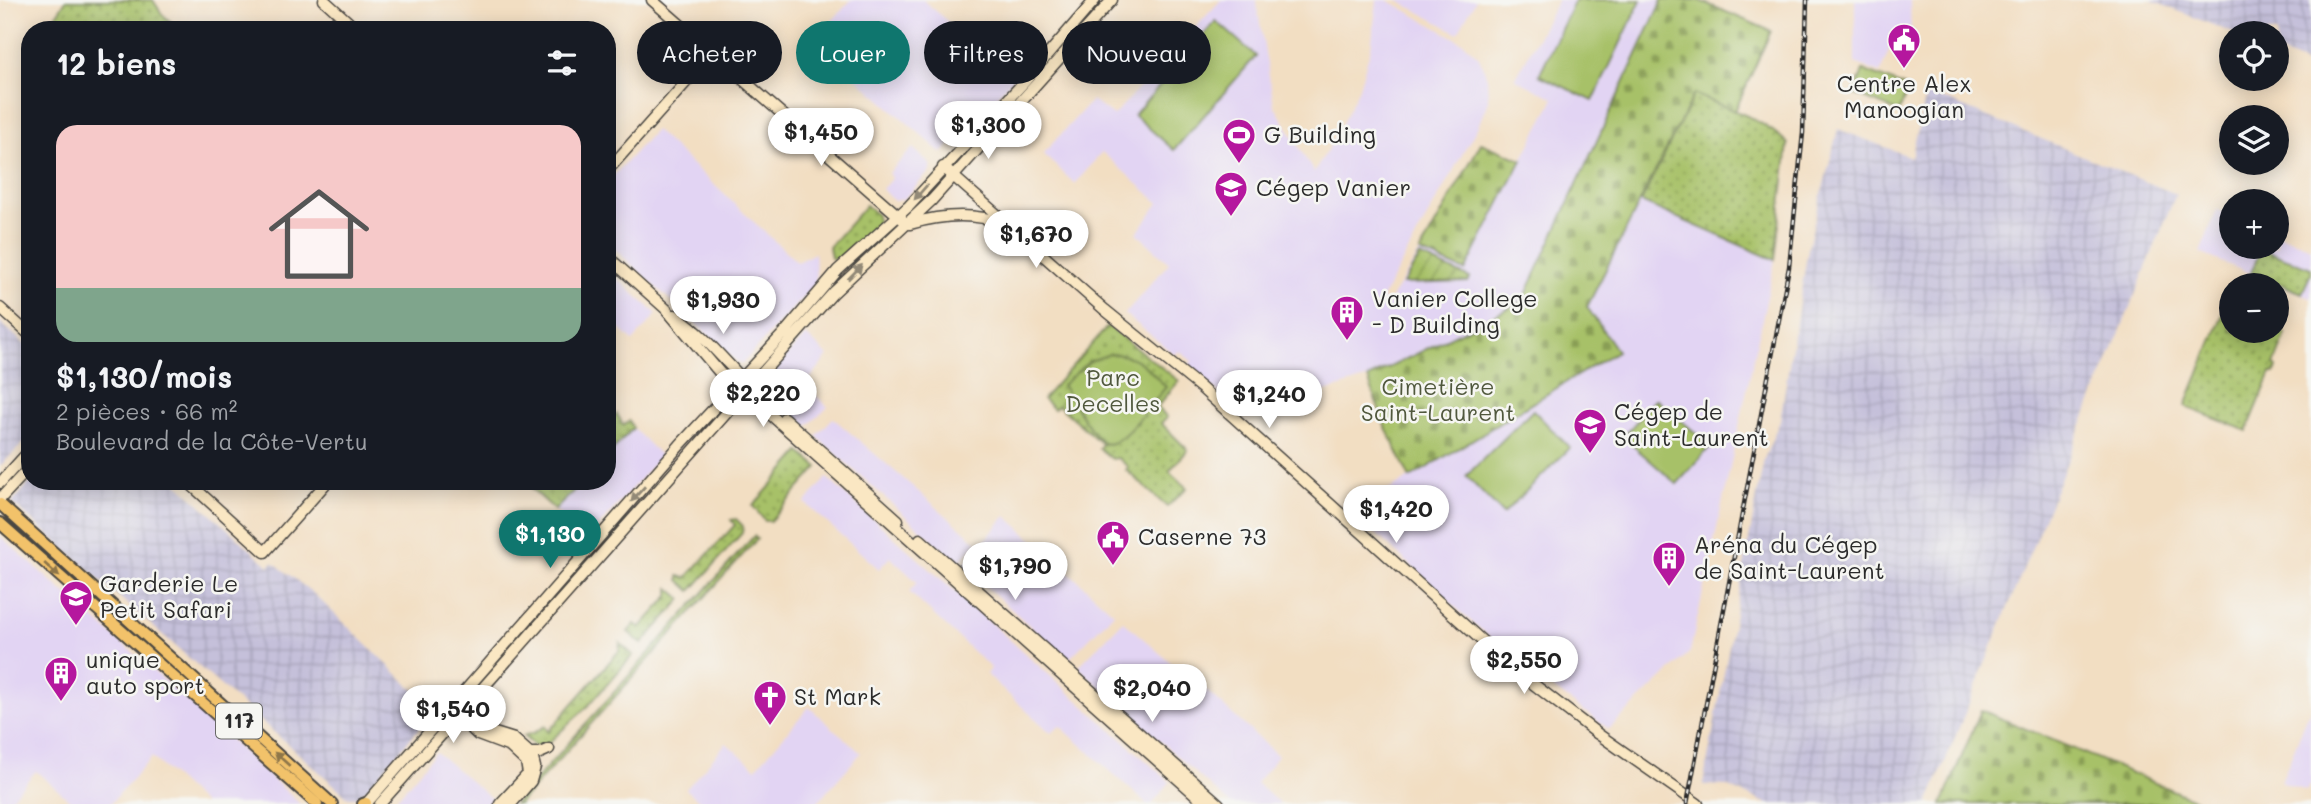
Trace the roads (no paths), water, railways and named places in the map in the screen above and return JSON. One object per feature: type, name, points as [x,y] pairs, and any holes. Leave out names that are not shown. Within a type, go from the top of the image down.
[{"type":"main road","points":[[324,0],[347,21]]},
{"type":"main road","points":[[652,0],[676,21]]},
{"type":"main road","points":[[365,804],[841,267],[898,216],[1026,80],[1095,0]]},
{"type":"main road","points":[[380,804],[833,293],[954,177],[1112,0]]},
{"type":"main road","points":[[616,161],[685,84]]},
{"type":"main road","points":[[748,84],[908,224]]},
{"type":"main road","points":[[943,167],[1108,312],[1200,387],[1510,666],[1598,734],[1698,804]]},
{"type":"main road","points":[[908,224],[928,219],[976,216],[991,218],[1008,225]]},
{"type":"main road","points":[[616,264],[666,309],[717,370],[747,390],[1206,804]]},
{"type":"main road","points":[[0,308],[21,327]]},
{"type":"main road","points":[[803,440],[1219,804]]},
{"type":"main road","points":[[0,483],[21,460]]},
{"type":"main road","points":[[0,502],[21,478]]},
{"type":"main road","points":[[197,490],[265,552],[320,490]]},
{"type":"main road","name":"117","points":[[0,502],[162,653],[332,804]]},
{"type":"main road","name":"117","points":[[0,523],[317,804]]},
{"type":"main road","points":[[0,531],[24,546]]},
{"type":"main road","points":[[450,707],[485,730],[517,741],[530,753],[535,765],[530,778],[510,804]]},
{"type":"main road","points":[[459,714],[478,735],[517,752],[526,762],[530,778]]},
{"type":"main road","points":[[530,753],[549,749]]},
{"type":"main road","points":[[500,804],[530,778]]},
{"type":"railway","points":[[1687,804],[1789,267],[1803,133],[1807,0]]},
{"type":"place","name":"Centre Alex Manoogian","points":[[1904,70]]},
{"type":"place","name":"G Building","points":[[1239,165]]},
{"type":"place","name":"Cégep Vanier","points":[[1231,218]]},
{"type":"place","name":"Vanier College - D Building","points":[[1347,342]]},
{"type":"place","name":"Cégep de Saint-Laurent","points":[[1590,455]]},
{"type":"place","name":"Caserne 73","points":[[1113,567]]},
{"type":"place","name":"Aréna du Cégep de Saint-Laurent","points":[[1669,588]]},
{"type":"place","name":"Garderie Le Petit Safari","points":[[76,627]]},
{"type":"place","name":"unique auto sport","points":[[61,703]]},
{"type":"place","name":"St Mark","points":[[770,727]]},
{"type":"park label","name":"Parc Decelles","points":[[1113,391]]},
{"type":"park label","name":"Cimetière Saint-Laurent","points":[[1438,400]]}]
